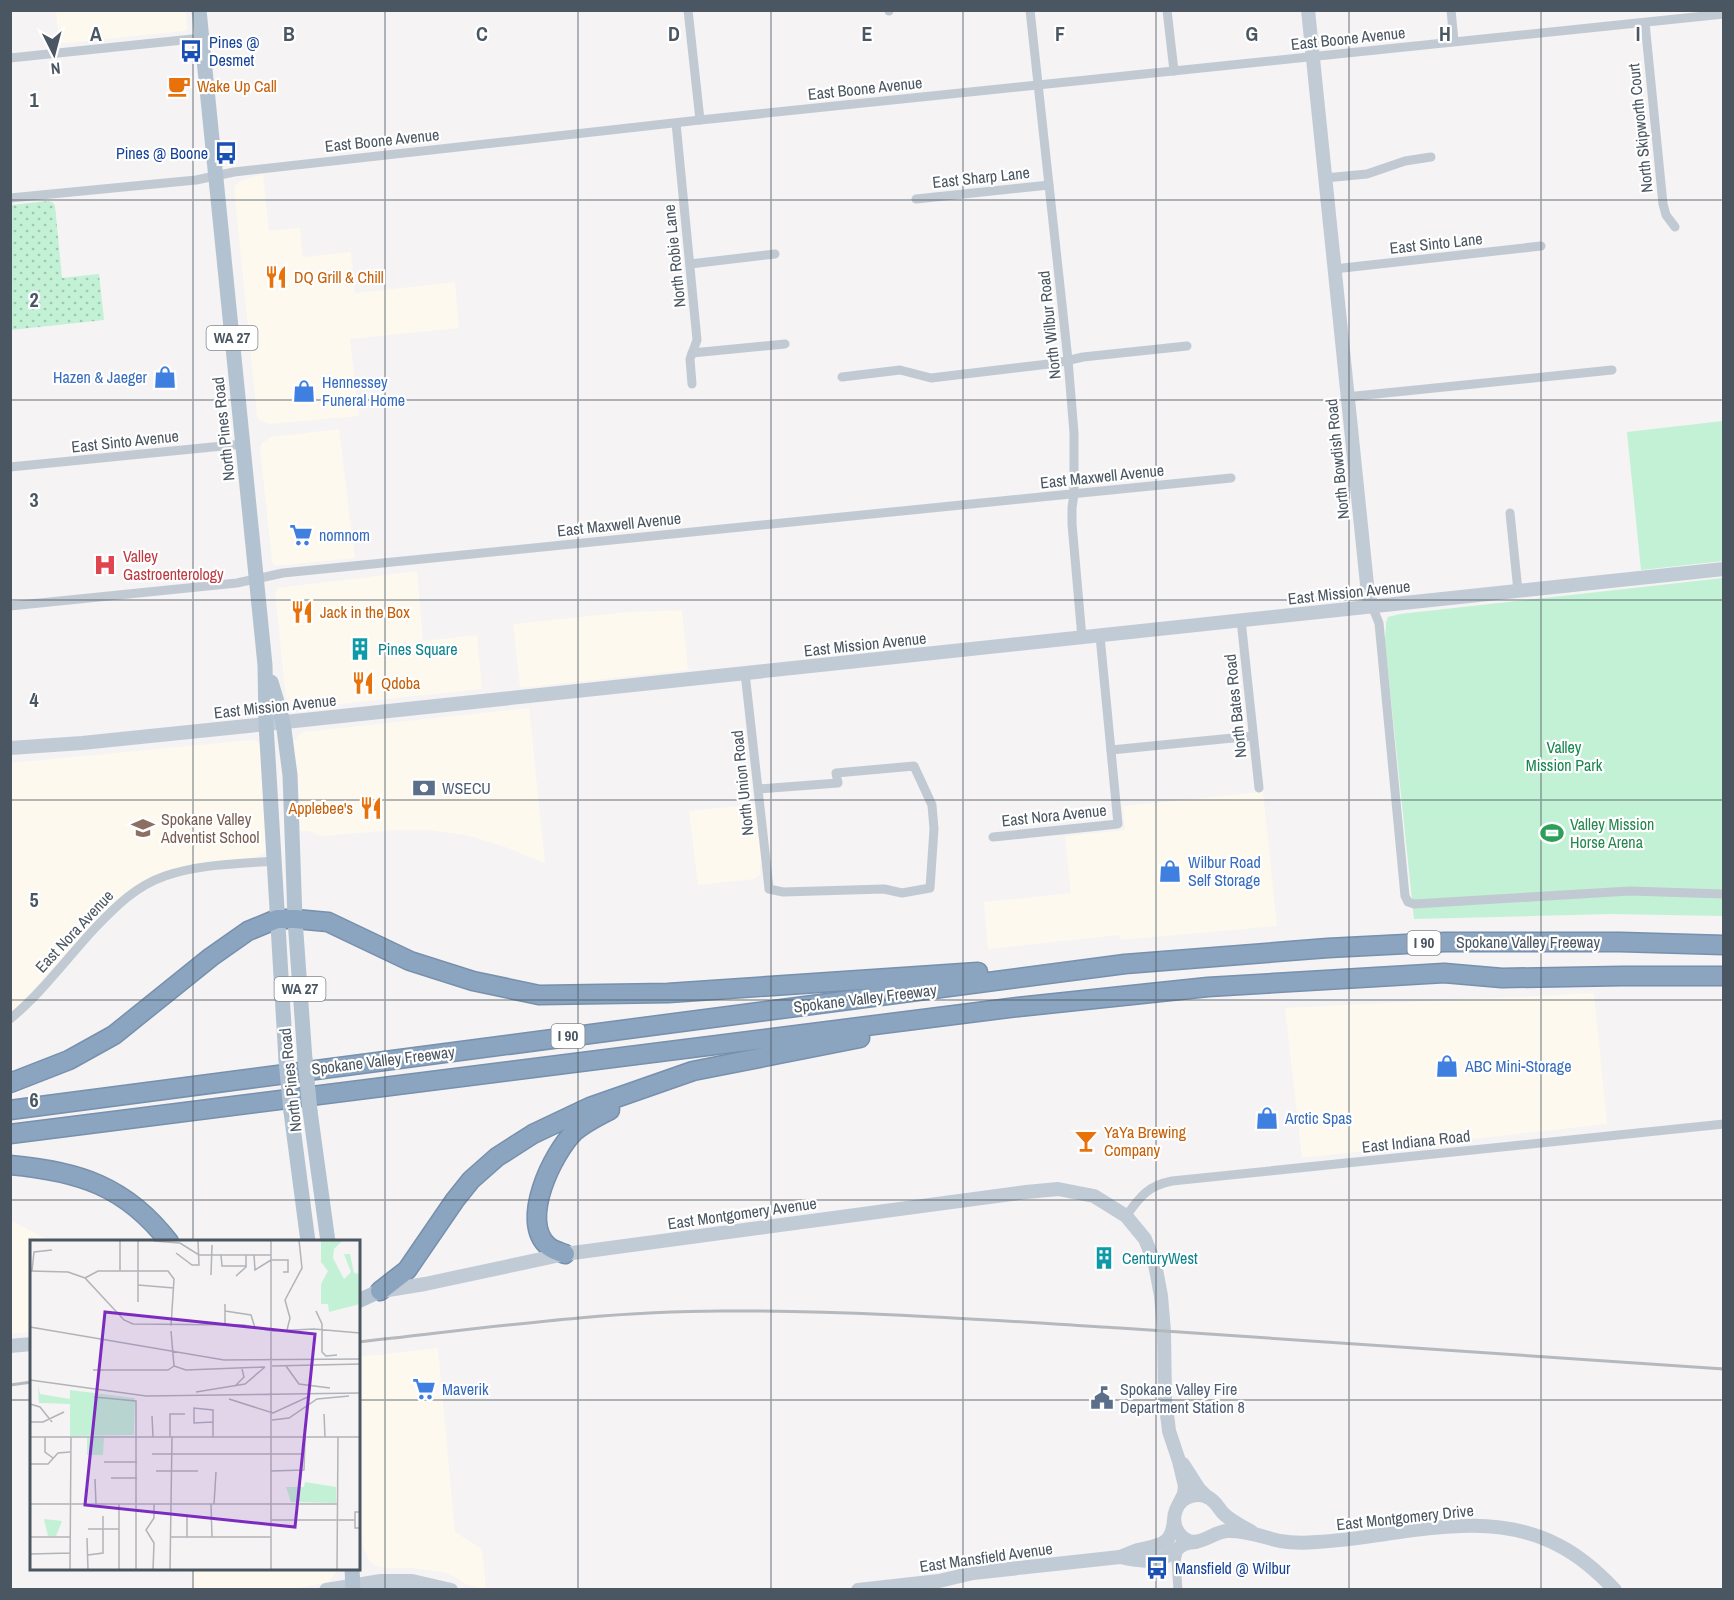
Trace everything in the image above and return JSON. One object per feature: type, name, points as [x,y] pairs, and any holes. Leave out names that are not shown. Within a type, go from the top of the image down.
[{"type":"highway","points":[[10,1083],[69,1060],[114,1035],[211,957],[248,931],[286,919],[328,922],[410,961],[473,981],[539,995],[668,993],[905,976],[1125,964]]},
{"type":"highway","name":"Spokane Valley Freeway","points":[[10,1110],[1125,964],[1445,942],[1620,942],[1724,945]]},
{"type":"highway","name":"Spokane Valley Freeway","points":[[10,1134],[1018,1007],[1208,987],[1444,973],[1502,978],[1724,976]]},
{"type":"highway","points":[[380,1291],[407,1270],[454,1200],[471,1180],[497,1157],[533,1134],[590,1107],[693,1071],[1018,1007]]},
{"type":"highway","points":[[565,1254],[548,1246],[542,1238],[537,1223],[541,1190],[562,1147],[574,1132],[597,1117],[693,1071]]},
{"type":"highway","points":[[10,1165],[64,1172],[110,1188],[155,1224],[167,1240]]},
{"type":"main road","name":"North Pines Road","points":[[199,10],[266,664],[266,724],[275,861],[286,919],[328,1240]]},
{"type":"main road","name":"North Pines Road","points":[[266,664],[283,722],[290,774],[286,919],[286,1060],[307,1238]]},
{"type":"main road","name":"East Montgomery Avenue","points":[[360,1294],[380,1291]]},
{"type":"main road","points":[[360,1300],[380,1291]]},
{"type":"main road","points":[[352,1570],[353,1587]]},
{"type":"street","points":[[688,10],[700,120]]},
{"type":"street","name":"North Wilbur Road","points":[[1030,10],[1068,360],[1074,433],[1072,524],[1082,638]]},
{"type":"street","points":[[1167,10],[1174,71]]},
{"type":"street","name":"North Bowdish Road","points":[[1308,10],[1346,397],[1368,594],[1379,623],[1405,896],[1408,902],[1414,904],[1630,891],[1724,894]]},
{"type":"street","points":[[1451,10],[1454,42]]},
{"type":"street","name":"East Boone Avenue","points":[[10,198],[196,180],[245,170],[700,120],[1724,14]]},
{"type":"street","name":"North Skipworth Court","points":[[1645,23],[1663,204],[1666,215],[1675,227]]},
{"type":"street","points":[[10,58],[202,38]]},
{"type":"street","name":"North Robie Lane","points":[[676,123],[697,340],[690,359],[692,384]]},
{"type":"street","points":[[1325,178],[1367,174],[1405,161],[1431,158]]},
{"type":"street","name":"East Sharp Lane","points":[[916,199],[1049,185]]},
{"type":"street","name":"East Sinto Lane","points":[[1334,269],[1541,246]]},
{"type":"street","points":[[690,264],[775,254]]},
{"type":"street","points":[[692,353],[785,344]]},
{"type":"street","points":[[842,376],[900,370],[931,378],[1187,346]]},
{"type":"street","points":[[1346,397],[1612,370]]},
{"type":"street","name":"East Sinto Avenue","points":[[10,466],[243,444]]},
{"type":"street","name":"East Maxwell Avenue","points":[[10,606],[237,583],[284,573],[1231,478]]},
{"type":"street","points":[[1510,513],[1518,591]]},
{"type":"street","name":"East Mission Avenue","points":[[10,748],[266,724],[1724,569]]},
{"type":"street","name":"North Bates Road","points":[[1241,620],[1259,788]]},
{"type":"street","points":[[1100,636],[1111,750],[1253,736]]},
{"type":"street","name":"North Union Road","points":[[745,673],[769,889],[783,892],[884,889],[903,893],[930,888],[934,829],[932,805],[914,766],[836,773],[838,783],[758,789]]},
{"type":"street","name":"East Nora Avenue","points":[[993,837],[1118,824],[1111,750]]},
{"type":"street","name":"East Nora Avenue","points":[[10,1019],[45,985],[117,905],[140,888],[163,877],[187,870],[275,861]]},
{"type":"street","name":"East Indiana Road","points":[[1126,1216],[1148,1190],[1154,1186],[1172,1182],[1724,1124]]},
{"type":"street","name":"East Montgomery Avenue","points":[[380,1291],[425,1284],[565,1254],[1058,1189],[1094,1196],[1126,1216]]},
{"type":"street","points":[[1126,1216],[1145,1239],[1155,1264],[1161,1296],[1165,1401],[1172,1441],[1185,1486],[1174,1518],[1178,1532],[1190,1541],[1198,1542]]},
{"type":"street","points":[[10,1346],[30,1344]]},
{"type":"street","points":[[1177,1573],[1165,1557],[1182,1544],[1212,1537],[1217,1531],[1221,1515],[1214,1502],[1207,1497],[1179,1461]]},
{"type":"street","points":[[1179,1504],[1192,1496],[1207,1497]]},
{"type":"street","name":"East Montgomery Drive","points":[[1218,1508],[1252,1532]]},
{"type":"street","name":"East Mansfield Avenue","points":[[858,1590],[939,1581],[973,1573],[1120,1557],[1165,1542],[1172,1532],[1174,1518]]},
{"type":"street","name":"East Montgomery Drive","points":[[1212,1537],[1227,1531],[1252,1532],[1289,1542],[1317,1542],[1466,1526],[1494,1526],[1530,1533],[1557,1544],[1602,1576],[1615,1590]]},
{"type":"street","points":[[1178,1590],[1176,1555],[1182,1544]]},
{"type":"street","name":"East Mansfield Avenue","points":[[1120,1557],[1138,1561],[1165,1557]]},
{"type":"street","points":[[326,1590],[412,1581],[451,1590]]},
{"type":"shaded area","points":[[56,11],[186,11],[187,28],[184,31],[59,44]]},
{"type":"shaded area","points":[[263,174],[269,231],[300,228],[303,257],[351,252],[355,293],[455,282],[459,328],[350,339],[359,416],[269,424],[257,417],[234,189],[235,185],[243,180]]},
{"type":"shaded area","points":[[339,429],[355,558],[274,565],[260,449],[262,443],[270,437]]},
{"type":"shaded area","points":[[417,571],[423,641],[477,635],[482,689],[313,707],[297,707],[289,703],[286,698],[275,594],[277,588]]},
{"type":"shaded area","points":[[682,610],[688,670],[520,688],[513,624],[628,612]]},
{"type":"shaded area","points":[[529,708],[545,863],[470,836],[429,830],[395,830],[321,836],[309,831],[300,831],[298,778],[293,745],[294,740],[297,740],[303,732]]},
{"type":"shaded area","points":[[258,741],[263,747],[270,844],[266,852],[257,857],[204,863],[163,874],[73,946],[11,1014],[11,763]]},
{"type":"shaded area","name":"Wilbur Road Self Storage","points":[[1263,792],[1277,926],[1120,940],[1120,935],[988,949],[984,902],[1071,893],[1065,836],[1125,830],[1123,806]]},
{"type":"shaded area","points":[[757,804],[763,863],[760,865],[760,875],[755,879],[698,885],[689,811]]},
{"type":"shaded area","name":"ABC Mini-Storage","points":[[1594,993],[1607,1124],[1302,1158],[1285,1008]]},
{"type":"shaded area","points":[[10,1220],[48,1240],[30,1240],[30,1332],[11,1334]]},
{"type":"shaded area","points":[[438,1348],[455,1532],[482,1549],[486,1589],[468,1585],[447,1573],[412,1568],[386,1568],[376,1566],[369,1561],[363,1547],[360,1518],[360,1357]]},
{"type":"shaded area","points":[[191,1570],[337,1570],[328,1582],[289,1590],[194,1589]]},
{"type":"green space","points":[[49,201],[55,206],[62,278],[99,274],[104,320],[11,330],[11,205]]},
{"type":"green space","points":[[1723,421],[1723,561],[1641,570],[1627,432]]},
{"type":"green space","name":"Valley Mission Park","points":[[1723,578],[1723,916],[1611,914],[1414,919],[1385,642],[1388,617]]},
{"type":"railway","points":[[360,1342],[585,1317],[676,1312],[771,1311],[1020,1322],[1724,1369]]},
{"type":"railway","points":[[10,1385],[30,1382]]},
{"type":"place","name":"Pines @ Desmet","points":[[191,51]]},
{"type":"place","name":"Wake Up Call","points":[[179,86]]},
{"type":"place","name":"Pines @ Boone","points":[[226,153]]},
{"type":"place","name":"DQ Grill & Chill","points":[[276,277]]},
{"type":"place","name":"Hazen & Jaeger","points":[[165,377]]},
{"type":"place","name":"Hennessey Funeral Home","points":[[304,391]]},
{"type":"place","name":"nomnom","points":[[301,535]]},
{"type":"place","name":"Valley Gastroenterology","points":[[105,565]]},
{"type":"place","name":"Jack in the Box","points":[[302,612]]},
{"type":"place","name":"Pines Square","points":[[360,649]]},
{"type":"place","name":"Qdoba","points":[[363,683]]},
{"type":"place","name":"WSECU","points":[[424,788]]},
{"type":"place","name":"Applebee's","points":[[371,808]]},
{"type":"place","name":"Spokane Valley Adventist School","points":[[143,828]]},
{"type":"place","name":"Valley Mission Horse Arena","points":[[1552,833]]},
{"type":"place","name":"Wilbur Road Self Storage","points":[[1170,871]]},
{"type":"place","name":"ABC Mini-Storage","points":[[1447,1066]]},
{"type":"place","name":"Arctic Spas","points":[[1267,1118]]},
{"type":"place","name":"YaYa Brewing Company","points":[[1086,1141]]},
{"type":"place","name":"CenturyWest","points":[[1104,1258]]},
{"type":"place","name":"Maverik","points":[[424,1389]]},
{"type":"place","name":"Spokane Valley Fire Department Station 8","points":[[1102,1398]]},
{"type":"place","name":"Mansfield @ Wilbur","points":[[1157,1568]]}]
